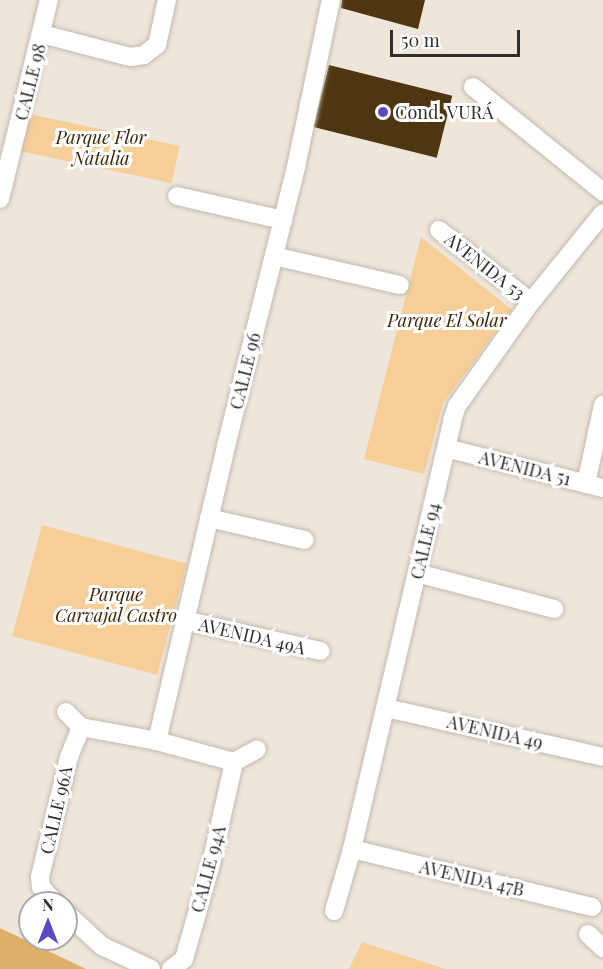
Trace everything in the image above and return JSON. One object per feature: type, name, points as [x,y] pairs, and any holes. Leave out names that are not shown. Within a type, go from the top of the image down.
[{"type":"street","name":"CALLE 98","points":[[0,199],[49,0]]},
{"type":"street","points":[[42,34],[130,57],[144,55],[157,45],[167,0]]},
{"type":"street","name":"CALLE 96","points":[[157,741],[184,620],[283,220],[331,0]]},
{"type":"street","points":[[473,87],[603,192]]},
{"type":"street","points":[[177,196],[283,220]]},
{"type":"street","name":"CALLE 94","points":[[334,911],[352,849],[457,406],[531,302],[603,213]]},
{"type":"street","name":"AVENIDA 53","points":[[439,230],[531,302]]},
{"type":"street","points":[[274,256],[400,285]]},
{"type":"street","points":[[595,486],[603,405]]},
{"type":"street","name":"AVENIDA 51","points":[[446,448],[595,486]]},
{"type":"street","points":[[209,518],[304,540]]},
{"type":"street","points":[[417,573],[554,609]]},
{"type":"street","name":"AVENIDA 49A","points":[[184,620],[321,651]]},
{"type":"street","name":"AVENIDA 49","points":[[386,708],[603,757]]},
{"type":"street","points":[[66,712],[81,727],[157,741],[234,762],[257,749]]},
{"type":"street","name":"CALLE 96A","points":[[47,891],[40,877],[69,757],[81,727]]},
{"type":"street","name":"CALLE 94A","points":[[171,969],[184,959],[210,868],[234,762]]},
{"type":"street","name":"AVENIDA 47B","points":[[352,849],[592,907]]},
{"type":"street","points":[[78,924],[102,946],[151,969]]},
{"type":"street","points":[[588,934],[603,948]]},
{"type":"green space","name":"Parque Flor Natalia","points":[[29,114],[180,146],[172,183],[21,151]]},
{"type":"green space","name":"Parque El Solar","points":[[421,237],[512,310],[443,403],[424,474],[364,459]]},
{"type":"green space","name":"Parque Carvajal Castro","points":[[42,525],[187,564],[157,675],[12,636]]},
{"type":"green space","points":[[362,942],[446,969],[349,969]]},
{"type":"shaded area","points":[[0,928],[18,937],[18,951],[48,951],[86,969],[0,969]]},
{"type":"building","points":[[342,0],[425,0],[418,29],[341,8]]},
{"type":"building","name":"Cond. VURÁ","points":[[329,65],[452,96],[437,158],[314,127]]},
{"type":"place","name":"Cond. VURÁ","points":[[383,112]]}]
